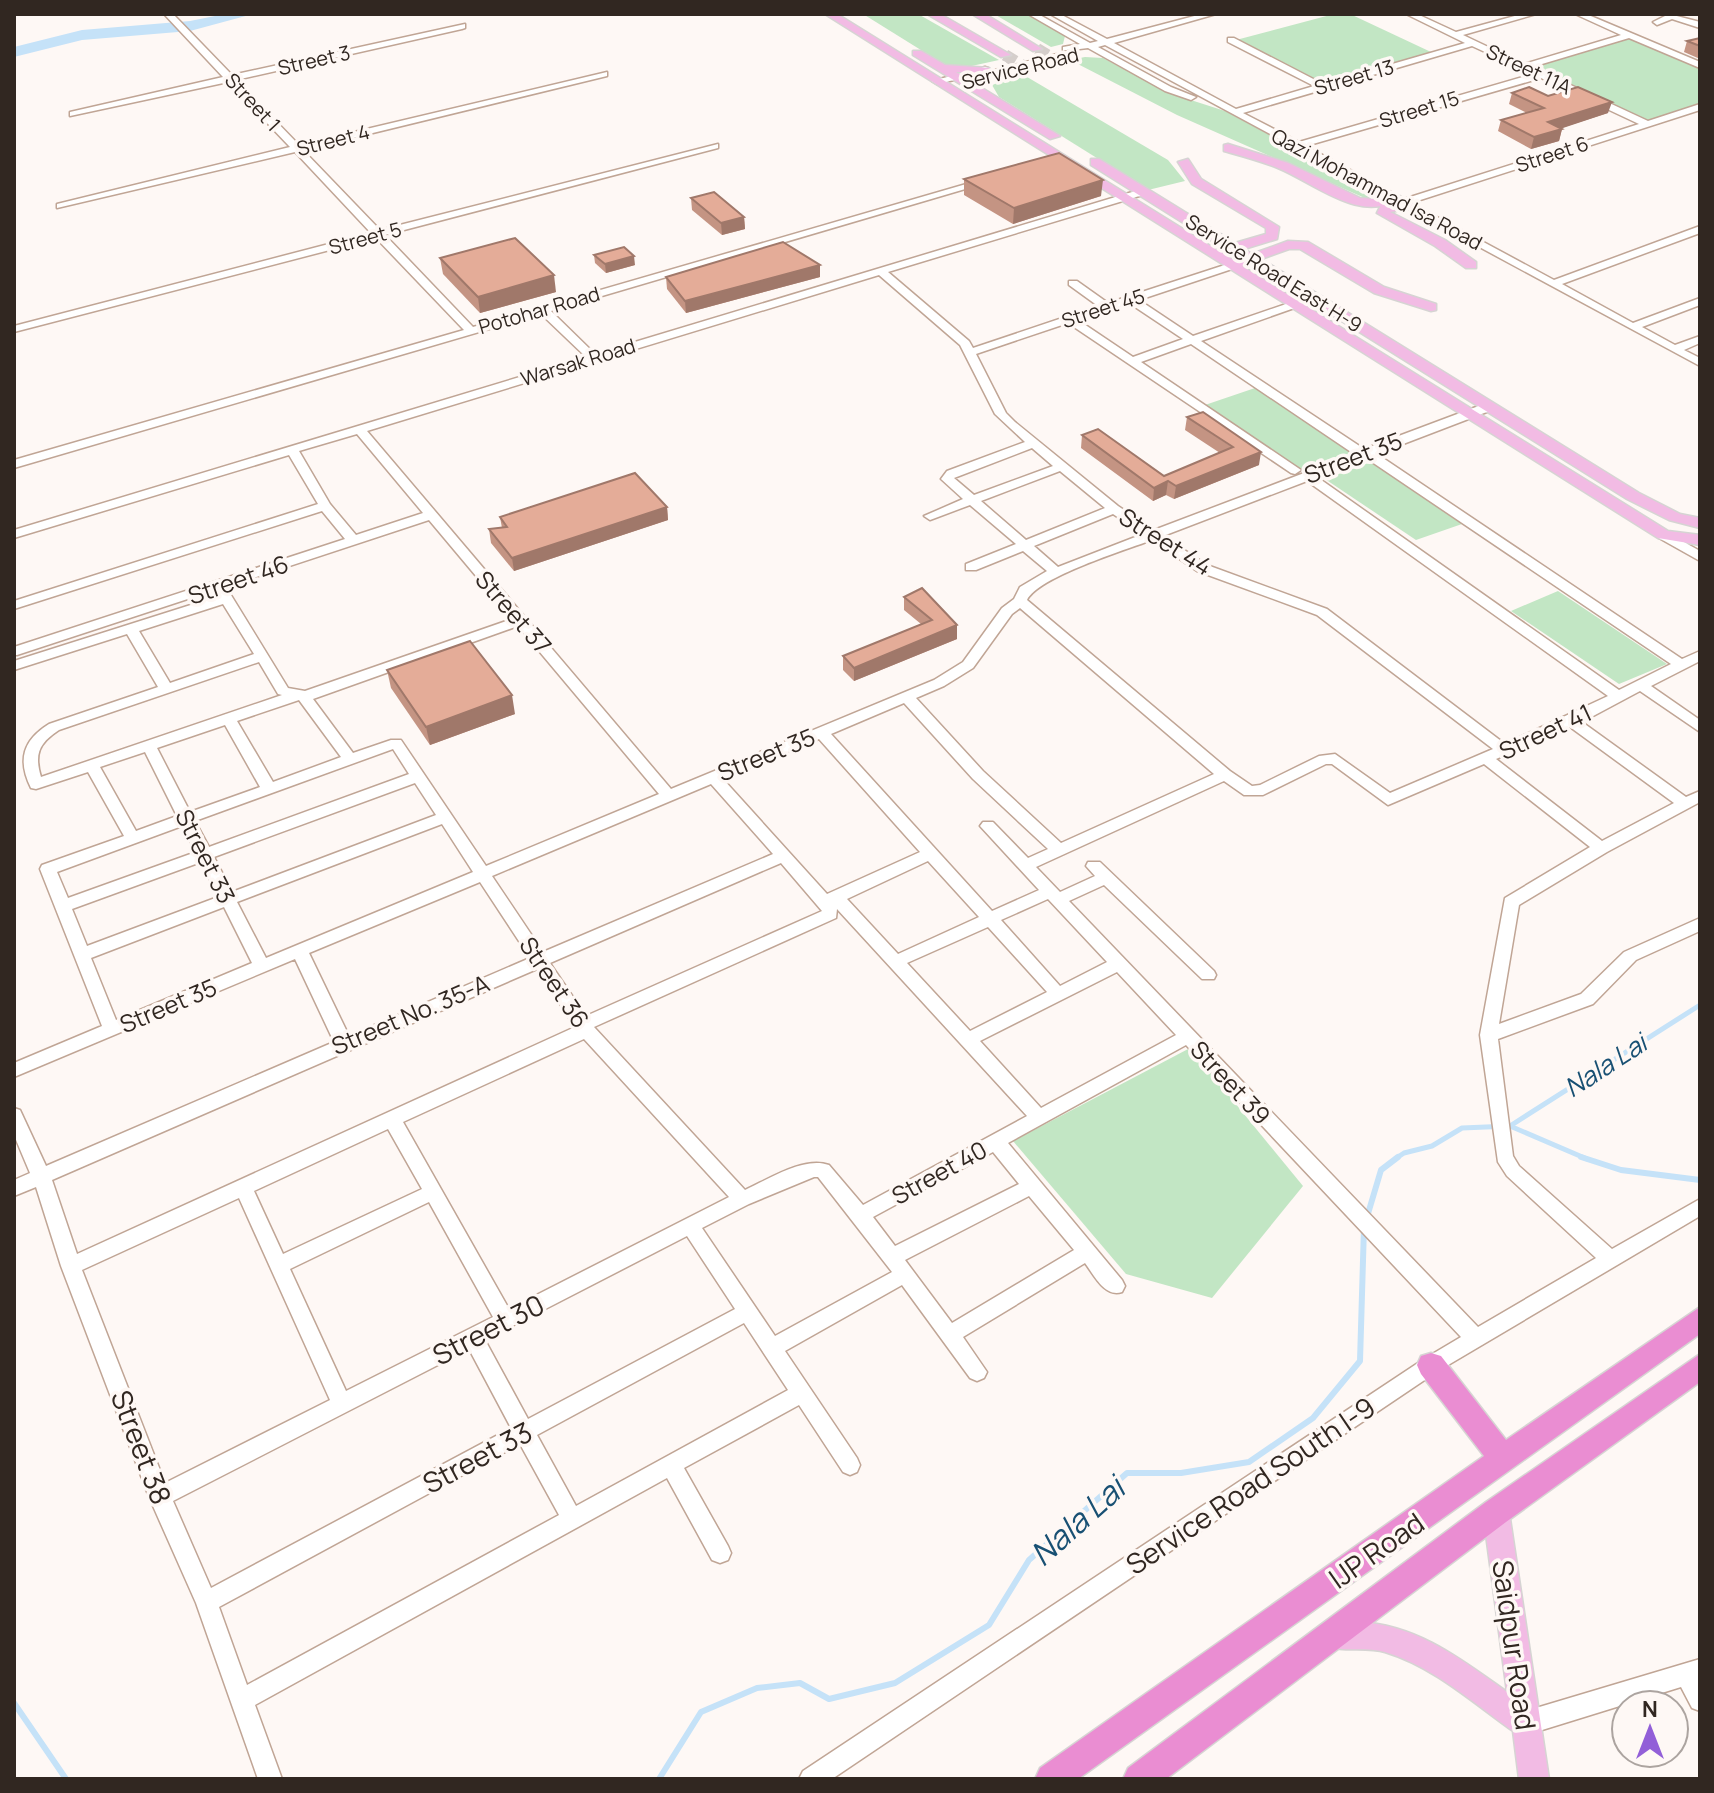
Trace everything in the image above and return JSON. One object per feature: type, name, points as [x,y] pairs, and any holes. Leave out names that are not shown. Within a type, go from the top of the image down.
[{"type":"highway","name":"IJP Road","points":[[1051,1779],[1700,1319]]},
{"type":"highway","points":[[1431,1365],[1504,1459]]},
{"type":"highway","name":"IJP Road","points":[[1139,1779],[1496,1512],[1700,1366]]},
{"type":"main road","points":[[830,14],[949,82]]},
{"type":"main road","name":"Service Road East H-9","points":[[852,14],[934,64],[949,82],[1124,197],[1664,535],[1697,540]]},
{"type":"main road","points":[[932,14],[1005,55]]},
{"type":"main road","points":[[977,14],[1037,49]]},
{"type":"main road","points":[[934,64],[958,70],[989,72],[986,87],[993,99]]},
{"type":"main road","name":"Service Road East H-9","points":[[949,82],[993,99],[1633,496],[1675,517],[1700,523]]},
{"type":"main road","points":[[1228,148],[1284,166],[1357,202],[1403,201]]},
{"type":"main road","points":[[1184,162],[1196,181],[1273,227],[1272,236],[1214,253]]},
{"type":"main road","points":[[1403,201],[1385,208],[1383,213],[1440,243],[1471,265]]},
{"type":"main road","points":[[1234,265],[1288,245],[1303,245],[1379,290],[1431,307]]},
{"type":"main road","points":[[1376,353],[1394,346]]},
{"type":"main road","points":[[1675,517],[1697,540]]},
{"type":"main road","name":"Saidpur Road","points":[[1496,1512],[1534,1779]]},
{"type":"main road","points":[[1333,1635],[1381,1637],[1430,1654],[1526,1723]]},
{"type":"street","name":"Service Road","points":[[1032,14],[1172,91],[1216,102]]},
{"type":"street","name":"Qazi Mohammad Isa Road","points":[[1056,14],[1700,363]]},
{"type":"street","name":"Service Road","points":[[949,82],[1212,14]]},
{"type":"street","name":"Street 11A","points":[[1410,14],[1647,124]]},
{"type":"street","points":[[1455,35],[1532,14]]},
{"type":"street","points":[[1579,14],[1700,65]]},
{"type":"street","name":"Street 1","points":[[170,16],[470,330]]},
{"type":"street","points":[[1657,22],[1672,16],[1700,25]]},
{"type":"street","name":"Street 3","points":[[73,114],[462,26]]},
{"type":"street","points":[[1523,67],[1630,35]]},
{"type":"street","points":[[1231,40],[1322,87]]},
{"type":"street","name":"Street 13","points":[[1235,112],[1473,43]]},
{"type":"street","name":"Street 4","points":[[61,206],[604,74]]},
{"type":"street","name":"Street 15","points":[[1297,146],[1541,75]]},
{"type":"street","name":"Street 6","points":[[1403,201],[1700,107]]},
{"type":"street","name":"Street 5","points":[[14,329],[715,146]]},
{"type":"street","points":[[1044,164],[1065,159]]},
{"type":"street","name":"Potohar Road","points":[[14,464],[1002,176]]},
{"type":"street","name":"Warsak Road","points":[[14,534],[1142,192]]},
{"type":"street","points":[[1552,284],[1700,229]]},
{"type":"street","name":"Street 45","points":[[971,352],[1234,265]]},
{"type":"street","name":"Street 44","points":[[879,270],[941,320],[971,352],[1001,414],[1032,444],[1114,509],[1202,568],[1320,610],[1504,750]]},
{"type":"street","points":[[1073,283],[1106,307]]},
{"type":"street","points":[[1130,299],[1682,665]]},
{"type":"street","points":[[1632,327],[1700,301]]},
{"type":"street","points":[[1132,361],[1296,304]]},
{"type":"street","points":[[542,309],[592,357]]},
{"type":"street","points":[[1069,319],[1301,473],[1619,697]]},
{"type":"street","points":[[1675,349],[1700,339]]},
{"type":"street","name":"Street 35","points":[[14,1070],[907,697],[968,665],[1007,611],[1020,601],[1025,590],[1056,572],[1152,536],[1301,473],[1488,407]]},
{"type":"street","name":"Street 37","points":[[359,429],[668,795]]},
{"type":"street","points":[[1032,444],[948,477],[948,482],[1056,572]]},
{"type":"street","points":[[292,449],[325,506],[353,540]]},
{"type":"street","points":[[930,516],[1061,467]]},
{"type":"street","points":[[14,605],[325,506]]},
{"type":"street","points":[[971,567],[1114,509]]},
{"type":"street","name":"Street 46","points":[[17,656],[224,592],[353,540],[431,515]]},
{"type":"street","points":[[1664,535],[1700,557]]},
{"type":"street","points":[[17,656],[131,629],[224,592],[283,691],[302,696],[350,759],[48,869],[111,1028]]},
{"type":"street","points":[[1020,601],[1225,775],[1057,848],[1026,865]]},
{"type":"street","points":[[263,656],[54,727],[34,738],[30,761],[36,784],[522,620]]},
{"type":"street","points":[[131,629],[167,689]]},
{"type":"street","name":"Street 41","points":[[1225,775],[1249,791],[1257,792],[1324,759],[1335,759],[1388,800],[1571,721],[1700,655]]},
{"type":"street","points":[[1641,685],[1700,727]]},
{"type":"street","points":[[907,697],[978,775],[1057,848]]},
{"type":"street","points":[[229,719],[269,789]]},
{"type":"street","points":[[1571,721],[1685,804]]},
{"type":"street","points":[[821,732],[1058,994]]},
{"type":"street","name":"Street 36","points":[[350,759],[396,743],[584,1027],[742,1199]]},
{"type":"street","name":"Street 33","points":[[149,746],[262,966]]},
{"type":"street","points":[[1485,758],[1601,848]]},
{"type":"street","points":[[92,766],[132,837]]},
{"type":"street","points":[[61,907],[420,776]]},
{"type":"street","points":[[712,776],[782,856],[895,962],[1039,1117]]},
{"type":"street","points":[[1610,1259],[1513,1171],[1500,1143],[1489,1035],[1511,902],[1601,848],[1700,796]]},
{"type":"street","points":[[81,955],[446,817]]},
{"type":"street","name":"Street 39","points":[[988,826],[1475,1338]]},
{"type":"street","points":[[830,900],[931,853]]},
{"type":"street","name":"Street No. 35-A","points":[[14,1188],[343,1042],[782,856]]},
{"type":"street","points":[[895,962],[991,918],[1054,895],[1100,872],[1208,975]]},
{"type":"street","points":[[71,1266],[830,914],[830,900]]},
{"type":"street","points":[[1489,1035],[1587,999],[1630,956],[1700,924]]},
{"type":"street","points":[[299,950],[343,1042]]},
{"type":"street","points":[[967,1040],[1118,964]]},
{"type":"street","name":"Street 40","points":[[977,1372],[861,1215],[1188,1036]]},
{"type":"street","name":"Street 38","points":[[14,1115],[42,1178],[71,1266],[160,1497],[206,1602],[270,1779]]},
{"type":"street","points":[[392,1119],[505,1320]]},
{"type":"street","points":[[995,1141],[1115,1286]]},
{"type":"street","name":"Street 30","points":[[160,1497],[742,1199],[818,1169],[861,1215]]},
{"type":"street","points":[[892,1257],[1032,1186]]},
{"type":"street","points":[[243,1187],[342,1404]]},
{"type":"street","points":[[278,1266],[433,1192]]},
{"type":"street","name":"Service Road South I-9","points":[[811,1779],[1431,1365],[1695,1210]]},
{"type":"street","points":[[690,1226],[850,1465]]},
{"type":"street","points":[[950,1335],[1087,1252]]},
{"type":"street","points":[[771,1348],[905,1274]]},
{"type":"street","name":"Street 33","points":[[206,1602],[747,1312]]},
{"type":"street","points":[[473,1337],[572,1519]]},
{"type":"street","points":[[242,1700],[802,1393]]},
{"type":"street","points":[[671,1465],[720,1553]]},
{"type":"street","points":[[1526,1723],[1693,1672],[1700,1700]]},
{"type":"green space","points":[[863,14],[918,14],[999,60],[967,67],[945,65]]},
{"type":"green space","points":[[994,14],[1030,14],[1065,36],[1063,44],[1051,47]]},
{"type":"green space","points":[[1334,14],[1350,14],[1431,52],[1321,84],[1236,40]]},
{"type":"green space","points":[[1630,35],[1700,65],[1700,104],[1646,122],[1523,67]]},
{"type":"green space","points":[[1103,58],[1169,93],[1225,111],[1384,196],[1367,199],[1177,115],[1070,60]]},
{"type":"green space","points":[[1022,74],[1168,160],[1185,181],[1148,190],[999,97],[992,85]]},
{"type":"green space","points":[[1255,388],[1353,452],[1302,470],[1205,405]]},
{"type":"green space","points":[[1371,462],[1462,524],[1416,540],[1325,479]]},
{"type":"green space","points":[[1558,591],[1667,664],[1619,684],[1511,611]]},
{"type":"green space","points":[[1190,1048],[1303,1186],[1212,1298],[1126,1274],[1013,1141]]},
{"type":"building","points":[[1700,38],[1700,46],[1687,41]]},
{"type":"building","points":[[1529,87],[1548,96],[1578,87],[1612,102],[1548,122],[1562,129],[1534,137],[1501,120],[1544,108],[1512,93]]},
{"type":"building","points":[[1059,153],[1103,180],[1014,208],[964,179]]},
{"type":"building","points":[[714,192],[744,217],[721,223],[691,198]]},
{"type":"building","points":[[515,238],[554,275],[478,297],[440,258]]},
{"type":"building","points":[[783,242],[820,265],[685,301],[666,277]]},
{"type":"building","points":[[624,247],[634,256],[605,264],[594,255]]},
{"type":"building","points":[[1203,412],[1261,452],[1176,486],[1168,481],[1154,488],[1082,435],[1098,429],[1164,476],[1233,447],[1187,417]]},
{"type":"building","points":[[635,473],[667,507],[512,558],[489,529],[507,527],[500,517]]},
{"type":"building","points":[[922,588],[957,625],[854,668],[843,656],[932,620],[904,597]]},
{"type":"building","points":[[470,641],[512,695],[426,727],[387,670]]},
{"type":"waterway","name":"Nala Lai","points":[[14,52],[82,35],[190,26],[246,14]]},
{"type":"waterway","name":"Nala Lai","points":[[1510,1126],[1700,1005]]},
{"type":"waterway","name":"Nala Lai","points":[[1398,1157],[1432,1146],[1462,1128],[1510,1126]]},
{"type":"waterway","name":"Nala Lai","points":[[1510,1126],[1587,1159]]},
{"type":"waterway","name":"Nala Lai","points":[[1367,1217],[1381,1170],[1398,1157]]},
{"type":"waterway","name":"Nala Lai","points":[[1581,1157],[1587,1159]]},
{"type":"waterway","name":"Nala Lai","points":[[1587,1159],[1621,1170],[1700,1180]]},
{"type":"waterway","name":"Nala Lai","points":[[659,1779],[701,1712],[757,1688],[800,1683],[829,1699],[895,1683],[989,1625],[1029,1560],[1127,1473],[1181,1473],[1249,1462],[1313,1418],[1360,1361],[1364,1227]]},
{"type":"waterway","name":"Nala Lai","points":[[14,1703],[66,1779]]},
{"type":"tunnel","points":[[1037,49],[1066,66]]},
{"type":"tunnel","points":[[1005,55],[1031,71]]}]
